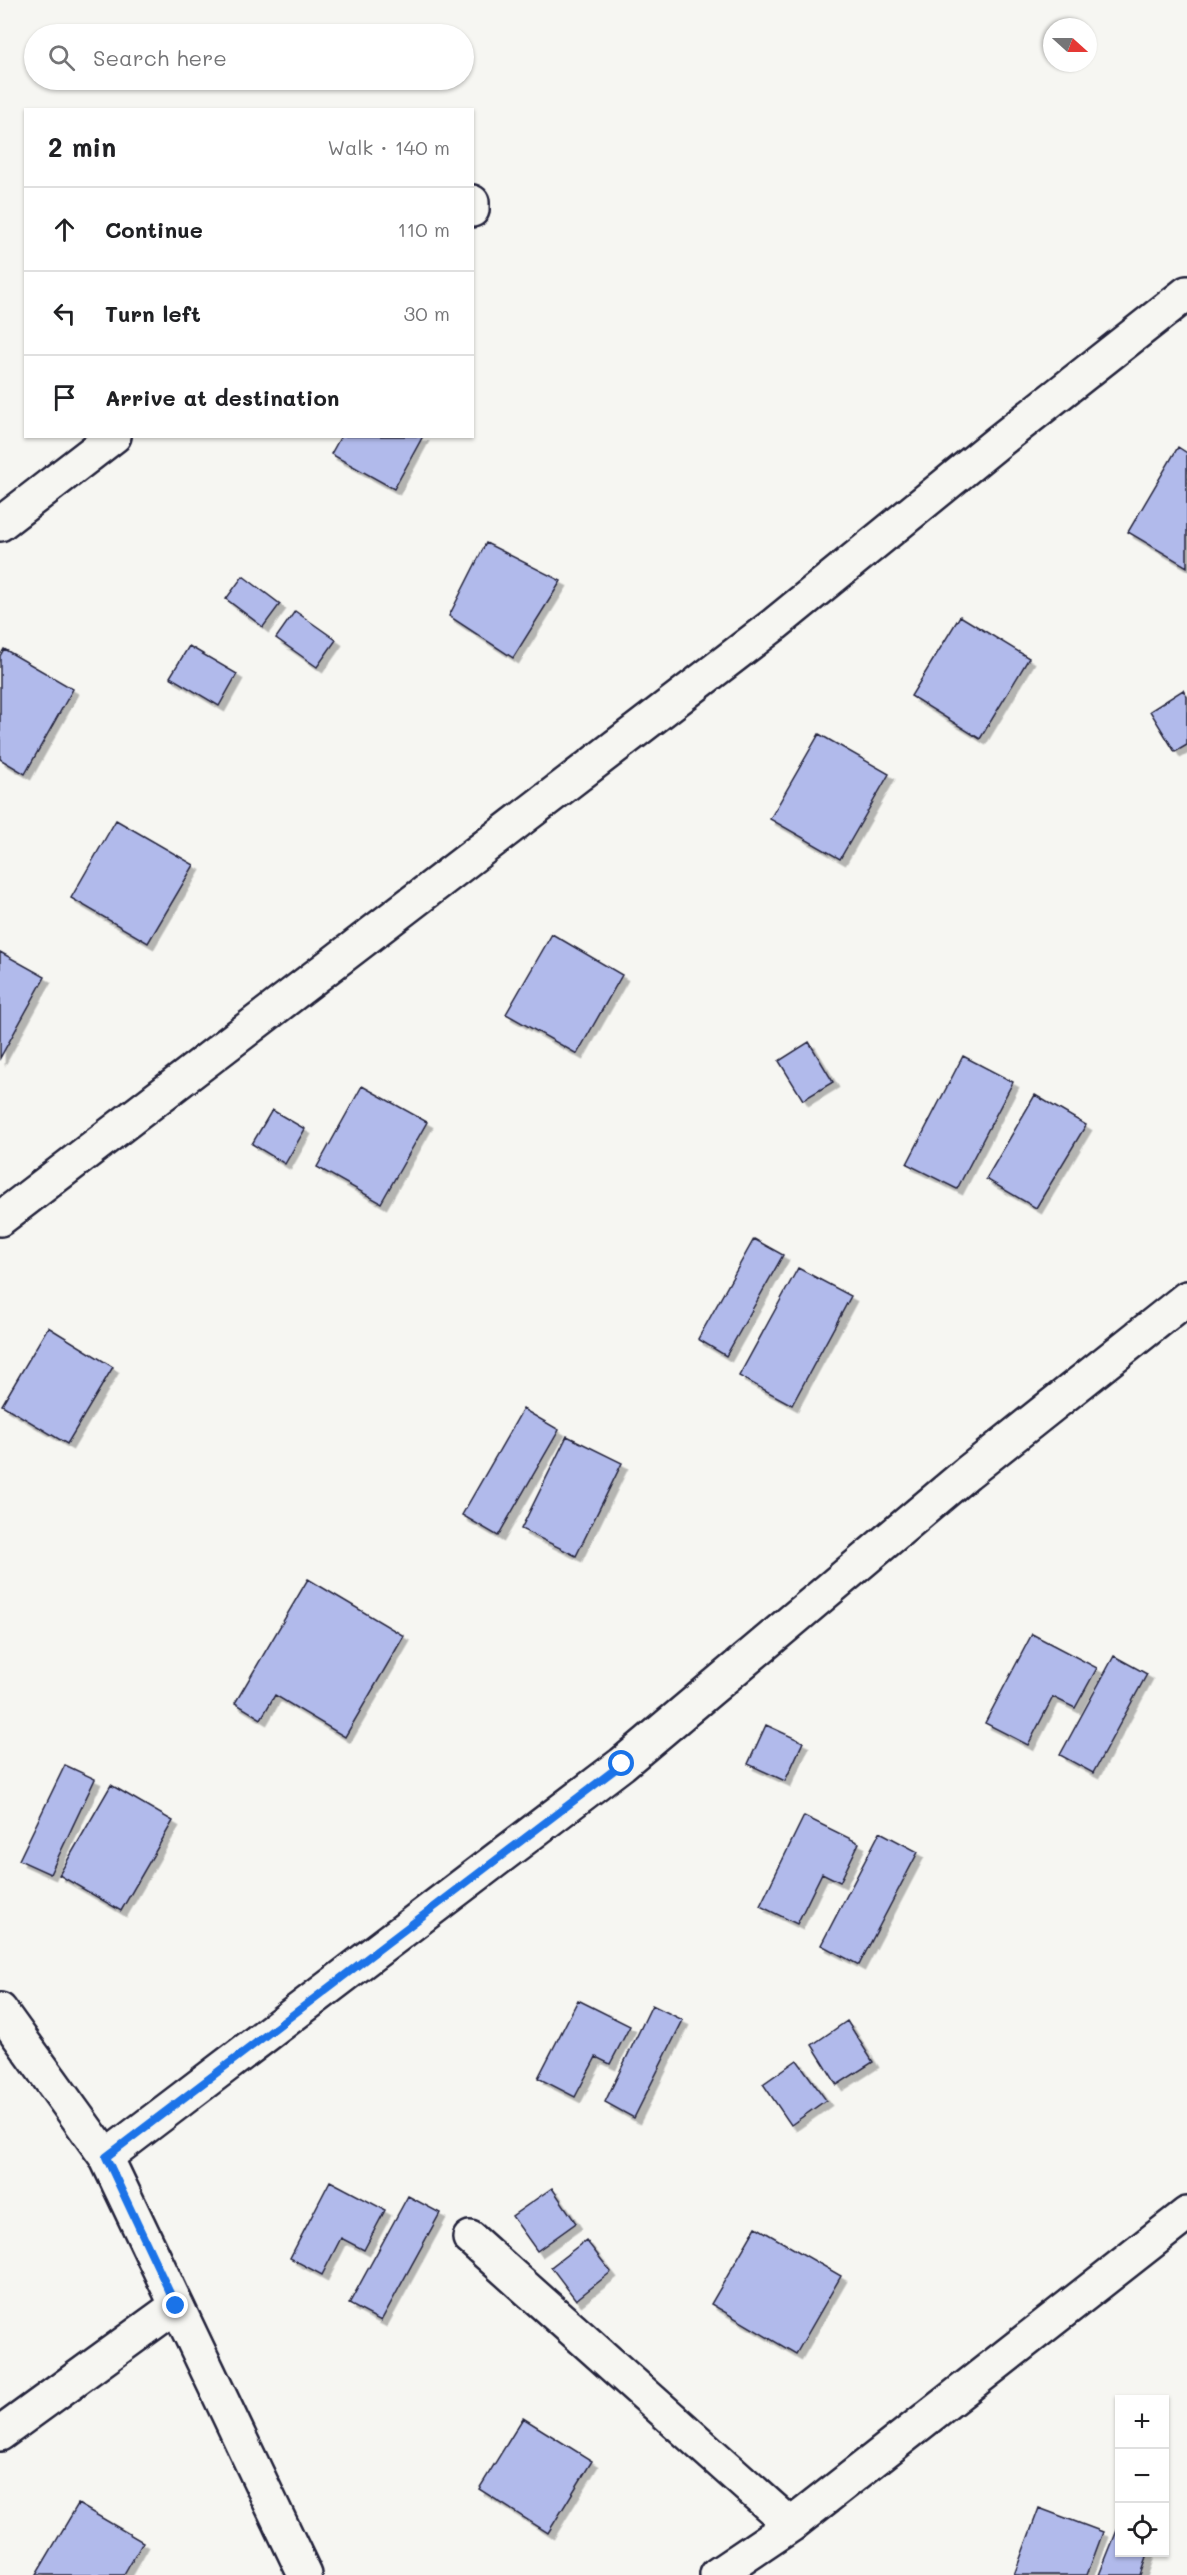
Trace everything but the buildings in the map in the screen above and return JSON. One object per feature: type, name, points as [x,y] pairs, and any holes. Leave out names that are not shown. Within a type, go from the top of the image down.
[{"type":"street","points":[[0,1219],[775,624],[989,449],[1187,292]]},
{"type":"street","points":[[0,524],[111,438]]},
{"type":"street","points":[[106,2157],[622,1764],[967,1473],[1187,1298]]},
{"type":"street","points":[[5,2024],[106,2157],[305,2575]]},
{"type":"street","points":[[717,2575],[791,2525],[1187,2214]]},
{"type":"street","points":[[470,2238],[791,2525]]},
{"type":"street","points":[[0,2434],[176,2306]]},
{"type":"route","points":[[176,2306],[106,2157],[622,1764]]}]
